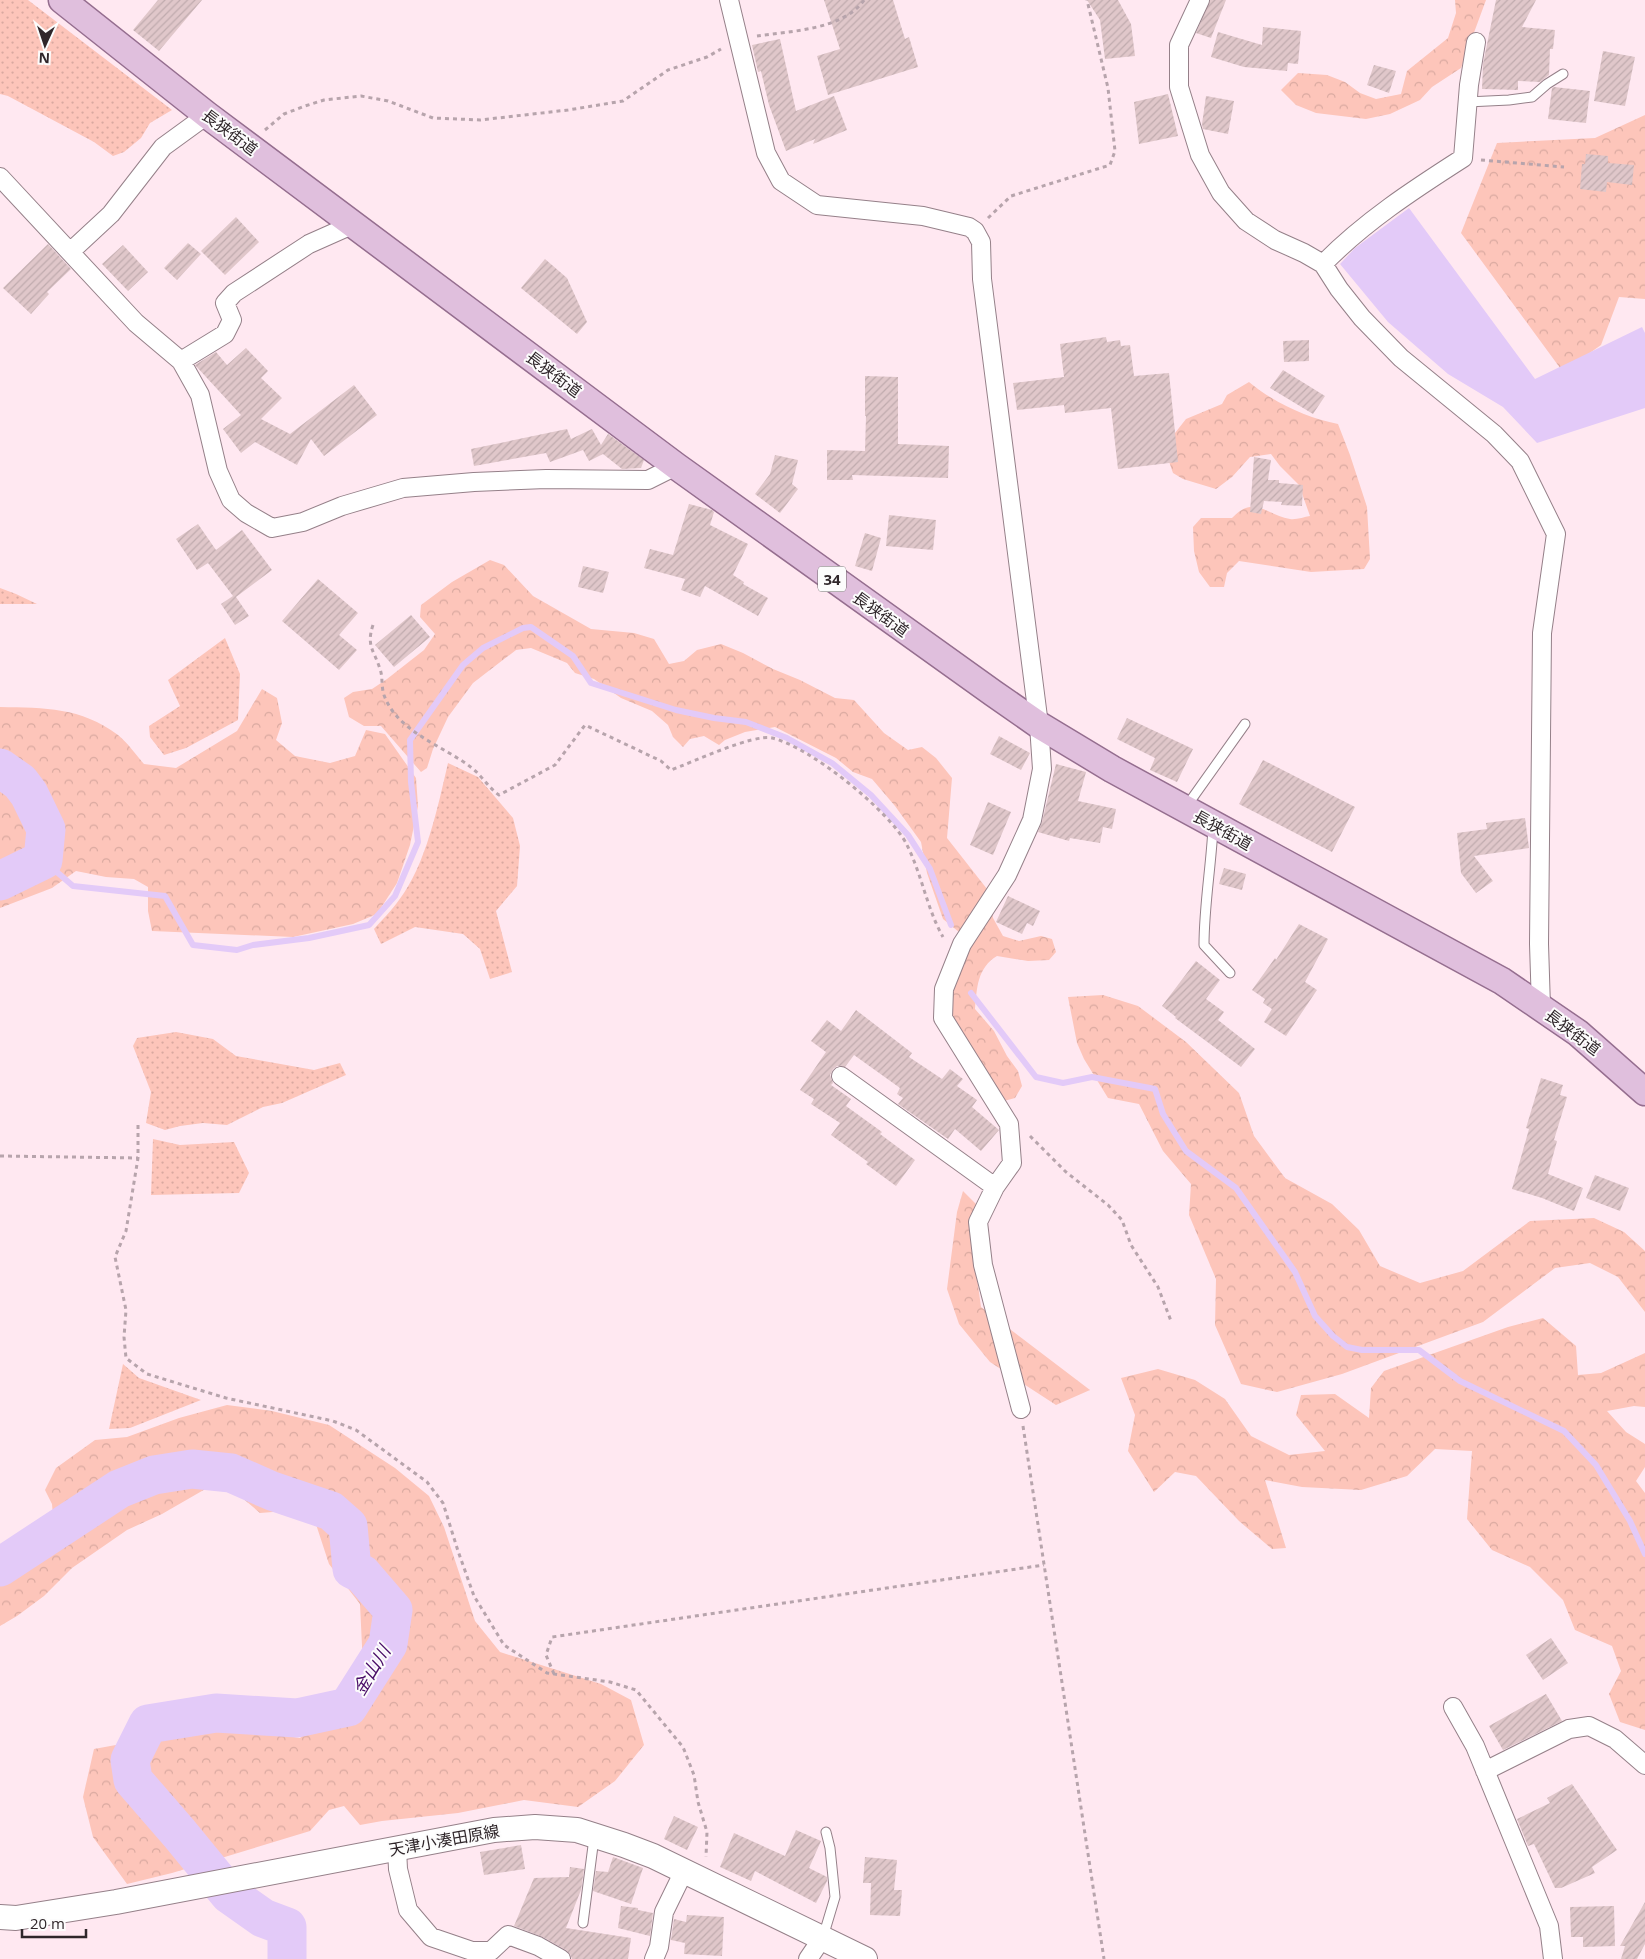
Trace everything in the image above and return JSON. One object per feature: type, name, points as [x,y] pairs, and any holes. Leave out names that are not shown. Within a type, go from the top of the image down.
[{"type":"main road","name":"長狭街道","points":[[62,0],[207,115],[676,466],[1039,725],[1105,765],[1184,809],[1502,982],[1541,1007],[1597,1049],[1645,1092]]},
{"type":"main road","name":"天津小湊田原線","points":[[0,1917],[16,1918],[116,1902],[494,1830],[555,1828],[577,1830],[653,1856],[865,1959]]},
{"type":"street","points":[[730,0],[766,153],[781,181],[817,205],[922,216],[968,227],[975,231],[980,242],[982,279],[1039,725],[1042,769],[1032,820],[1007,875],[962,944],[944,989],[943,1018],[1010,1127],[1012,1163],[995,1187],[978,1222],[983,1264],[1021,1409]]},
{"type":"street","points":[[1200,0],[1179,45],[1179,87],[1200,155],[1221,193],[1246,222],[1275,240],[1323,264],[1339,289],[1362,318],[1401,358],[1494,434],[1520,461],[1556,534],[1542,633],[1539,944],[1541,1007]]},
{"type":"street","points":[[1323,264],[1342,244],[1366,225],[1411,192],[1463,158],[1467,102],[1476,42]]},
{"type":"street","points":[[70,252],[111,214],[163,147],[207,115]]},
{"type":"street","points":[[0,177],[136,323],[181,361],[200,395],[218,472],[231,500],[246,513],[272,528],[303,522],[342,506],[403,488],[474,482],[546,479],[648,480],[676,466]]},
{"type":"street","points":[[181,361],[225,334],[232,320],[225,302],[234,293],[309,244],[354,224]]},
{"type":"street","points":[[841,1076],[995,1187]]},
{"type":"street","points":[[1454,1707],[1475,1746],[1549,1926],[1553,1959]]},
{"type":"street","points":[[1485,1771],[1569,1729],[1590,1726],[1615,1739],[1645,1765]]},
{"type":"street","points":[[397,1849],[398,1869],[408,1910],[431,1937],[472,1951],[492,1951],[508,1935],[538,1946],[561,1959]]},
{"type":"street","points":[[654,1959],[659,1947],[664,1912],[694,1876]]},
{"type":"street","points":[[808,1959],[823,1938]]},
{"type":"lane","points":[[1467,102],[1532,97],[1547,84],[1563,74]]},
{"type":"lane","points":[[1184,809],[1245,724]]},
{"type":"lane","points":[[1213,825],[1210,874],[1204,911],[1204,945],[1230,972]]},
{"type":"lane","points":[[823,1938],[835,1897],[830,1848],[826,1832]]},
{"type":"lane","points":[[582,1923],[594,1835]]},
{"type":"path","points":[[247,145],[284,114],[305,106],[333,99],[360,96],[388,101],[433,118],[480,120],[568,110],[623,101],[668,70],[707,57],[738,40],[834,23],[859,6],[864,0]]},
{"type":"path","points":[[975,231],[996,208],[1011,196],[1030,188],[1110,165],[1115,150],[1108,88],[1087,0]]},
{"type":"path","points":[[1463,158],[1564,167]]},
{"type":"path","points":[[373,625],[369,638],[370,646],[380,670],[384,695],[390,707],[408,726],[472,768],[499,795],[555,765],[585,725],[661,761],[671,770],[747,741],[771,738],[804,752],[849,782],[883,814],[907,844],[941,933],[956,960]]},
{"type":"path","points":[[138,1124],[138,1158],[126,1231],[115,1257],[126,1310],[124,1337],[126,1358],[147,1374],[226,1398],[333,1421],[356,1430],[427,1482],[443,1503],[474,1596],[504,1645],[547,1673],[610,1682],[636,1690],[683,1747],[694,1775],[698,1802],[707,1832],[694,1876]]},
{"type":"path","points":[[1010,1127],[1024,1130],[1066,1172],[1108,1205],[1122,1220],[1131,1245],[1158,1287],[1171,1321]]},
{"type":"path","points":[[0,1156],[138,1158]]},
{"type":"path","points":[[1021,1409],[1104,1959]]},
{"type":"path","points":[[554,1674],[546,1655],[552,1637],[1044,1565]]},
{"type":"green space","points":[[0,0],[28,0],[172,110],[150,123],[141,138],[124,152],[113,156],[94,142],[8,96],[0,94]]},
{"type":"green space","points":[[1455,0],[1486,0],[1461,68],[1432,87],[1420,100],[1390,114],[1366,119],[1316,113],[1296,105],[1281,90],[1298,73],[1327,75],[1345,82],[1360,93],[1376,99],[1401,94],[1407,71],[1448,38],[1456,13]]},
{"type":"green space","points":[[1645,115],[1645,299],[1619,297],[1601,345],[1563,372],[1461,233],[1497,143],[1595,138]]},
{"type":"green space","points":[[1249,382],[1291,408],[1314,418],[1338,424],[1367,507],[1370,559],[1364,569],[1311,572],[1239,561],[1227,573],[1224,587],[1210,587],[1199,572],[1194,551],[1193,527],[1201,518],[1232,518],[1247,507],[1260,508],[1290,519],[1310,516],[1299,485],[1271,454],[1250,457],[1232,477],[1216,489],[1183,479],[1173,473],[1164,447],[1186,419],[1222,404],[1227,395]]},
{"type":"green space","points":[[490,560],[504,565],[533,596],[591,629],[634,633],[654,639],[669,664],[684,661],[697,650],[721,644],[835,698],[854,700],[884,733],[908,750],[922,747],[936,758],[952,778],[947,838],[987,889],[993,918],[1003,936],[1019,941],[1041,936],[1052,939],[1056,952],[1049,960],[1028,961],[997,956],[985,966],[979,979],[975,1009],[994,1031],[1007,1056],[1018,1071],[1022,1086],[1015,1098],[1004,1101],[975,1052],[954,1025],[951,1014],[952,987],[966,953],[959,932],[943,919],[927,873],[921,842],[895,806],[872,779],[853,772],[836,758],[775,727],[745,732],[725,740],[719,745],[704,736],[690,739],[683,747],[673,737],[668,725],[652,711],[621,698],[594,679],[575,673],[567,663],[531,648],[516,650],[473,683],[448,717],[433,749],[427,768],[421,772],[381,726],[364,726],[349,717],[344,698],[353,692],[372,689],[387,679],[424,650],[435,634],[420,617],[421,605],[452,582]]},
{"type":"green space","points":[[0,588],[16,594],[37,604],[0,604]]},
{"type":"green space","points":[[225,638],[240,674],[238,720],[186,748],[164,755],[150,737],[149,726],[180,706],[168,680]]},
{"type":"green space","points":[[262,689],[277,698],[282,723],[276,740],[295,756],[330,763],[355,756],[366,730],[385,734],[416,778],[418,806],[410,845],[397,883],[377,914],[353,924],[293,937],[152,931],[148,911],[148,887],[134,879],[106,877],[76,871],[52,888],[0,908],[0,707],[48,709],[76,714],[104,726],[118,735],[129,745],[144,764],[176,768],[237,731]]},
{"type":"green space","points":[[448,763],[478,777],[513,818],[520,846],[517,886],[496,911],[512,972],[490,979],[480,949],[463,934],[415,927],[381,944],[374,929],[399,900],[417,870],[430,834]]},
{"type":"green space","points":[[1103,995],[1138,1006],[1186,1042],[1239,1093],[1254,1136],[1285,1178],[1332,1204],[1359,1230],[1380,1266],[1420,1283],[1463,1271],[1530,1221],[1594,1218],[1624,1232],[1645,1251],[1645,1312],[1618,1277],[1590,1263],[1555,1268],[1483,1322],[1342,1374],[1277,1392],[1241,1384],[1215,1325],[1216,1279],[1189,1215],[1191,1184],[1163,1151],[1139,1104],[1108,1098],[1084,1059],[1077,1043],[1068,997]]},
{"type":"green space","points":[[176,1032],[213,1039],[236,1056],[314,1070],[340,1063],[346,1075],[282,1103],[263,1107],[227,1125],[203,1123],[165,1130],[146,1123],[151,1092],[133,1046],[137,1038]]},
{"type":"green space","points":[[153,1139],[180,1145],[234,1142],[249,1173],[239,1193],[151,1195]]},
{"type":"green space","points":[[963,1191],[976,1204],[970,1226],[981,1307],[1090,1390],[1056,1405],[990,1362],[959,1324],[947,1289],[957,1212]]},
{"type":"green space","points":[[1543,1318],[1576,1346],[1578,1375],[1601,1373],[1645,1353],[1645,1407],[1634,1406],[1607,1411],[1626,1432],[1645,1444],[1645,1467],[1636,1481],[1645,1493],[1645,1730],[1620,1722],[1609,1694],[1621,1671],[1612,1646],[1575,1630],[1563,1600],[1530,1567],[1492,1550],[1467,1519],[1472,1451],[1435,1449],[1407,1476],[1361,1490],[1302,1487],[1265,1480],[1286,1548],[1272,1549],[1239,1521],[1196,1476],[1175,1472],[1154,1492],[1128,1451],[1135,1415],[1121,1378],[1158,1369],[1195,1380],[1225,1399],[1251,1436],[1289,1455],[1325,1451],[1296,1415],[1301,1395],[1335,1394],[1369,1418],[1371,1388],[1384,1371],[1508,1327]]},
{"type":"green space","points":[[123,1364],[139,1378],[201,1400],[130,1428],[109,1429]]},
{"type":"green space","points":[[227,1405],[272,1411],[329,1425],[395,1468],[429,1496],[444,1527],[475,1621],[500,1652],[601,1684],[631,1700],[644,1745],[615,1781],[578,1807],[524,1800],[458,1813],[360,1825],[344,1806],[329,1810],[310,1831],[172,1873],[127,1884],[93,1837],[83,1797],[94,1749],[143,1740],[170,1728],[262,1732],[300,1738],[349,1690],[363,1667],[360,1604],[329,1564],[311,1509],[260,1513],[221,1480],[162,1514],[127,1530],[72,1568],[44,1596],[0,1626],[0,1552],[23,1534],[53,1516],[52,1504],[45,1490],[56,1468],[95,1440],[127,1437],[179,1418]]},
{"type":"shaded area","points":[[1409,208],[1535,379],[1642,327],[1645,333],[1645,408],[1537,443],[1503,407],[1448,374],[1388,322],[1340,264],[1355,248]]},
{"type":"building","points":[[158,0],[202,0],[159,51],[133,30]]},
{"type":"building","points":[[824,0],[893,0],[905,39],[909,37],[918,67],[828,95],[817,56],[840,49]]},
{"type":"building","points":[[1087,0],[1118,0],[1131,24],[1135,56],[1105,59],[1100,20]]},
{"type":"building","points":[[1210,0],[1226,0],[1211,38],[1196,33]]},
{"type":"building","points":[[1496,0],[1536,0],[1522,27],[1555,30],[1553,49],[1550,49],[1549,75],[1540,82],[1518,81],[1518,90],[1482,89],[1483,64]]},
{"type":"building","points":[[1263,27],[1301,31],[1298,64],[1288,63],[1287,71],[1244,67],[1211,57],[1218,32],[1262,45]]},
{"type":"building","points":[[780,39],[796,111],[834,96],[847,130],[813,144],[815,139],[786,151],[769,105],[761,71],[758,72],[752,45]]},
{"type":"building","points":[[1603,51],[1635,57],[1625,106],[1594,101]]},
{"type":"building","points":[[1374,65],[1396,71],[1389,93],[1367,85]]},
{"type":"building","points":[[1552,88],[1590,91],[1586,123],[1548,119]]},
{"type":"building","points":[[1168,94],[1178,136],[1139,144],[1134,102]]},
{"type":"building","points":[[1206,96],[1234,101],[1228,134],[1203,129]]},
{"type":"building","points":[[1586,154],[1608,156],[1608,163],[1634,165],[1632,185],[1607,182],[1606,192],[1580,189],[1582,164],[1585,164]]},
{"type":"building","points":[[236,217],[259,242],[225,275],[201,251]]},
{"type":"building","points":[[188,243],[201,254],[177,280],[164,268]]},
{"type":"building","points":[[48,244],[71,269],[47,292],[49,294],[31,314],[3,288]]},
{"type":"building","points":[[123,245],[148,272],[128,291],[102,264]]},
{"type":"building","points":[[545,259],[567,278],[587,322],[577,334],[521,288]]},
{"type":"building","points":[[1106,337],[1107,342],[1120,340],[1121,346],[1130,345],[1134,376],[1169,373],[1178,462],[1118,469],[1111,408],[1065,413],[1064,405],[1017,410],[1013,383],[1064,377],[1060,344]]},
{"type":"building","points":[[1309,340],[1309,361],[1284,362],[1283,341]]},
{"type":"building","points":[[246,348],[268,371],[261,378],[282,398],[261,419],[290,434],[354,385],[377,415],[324,456],[311,439],[297,465],[255,442],[241,453],[223,429],[241,415],[195,365],[216,352],[227,365]]},
{"type":"building","points":[[1283,370],[1325,396],[1313,414],[1270,388]]},
{"type":"building","points":[[865,376],[898,377],[898,444],[949,446],[948,478],[852,475],[853,480],[827,480],[827,450],[865,451]]},
{"type":"building","points":[[567,429],[571,439],[592,429],[601,445],[608,434],[644,460],[641,468],[622,469],[603,454],[589,461],[583,450],[550,462],[546,453],[474,466],[471,449]]},
{"type":"building","points":[[775,455],[798,460],[792,484],[798,489],[780,513],[755,494],[770,474]]},
{"type":"building","points":[[1254,457],[1271,460],[1268,480],[1279,480],[1279,483],[1303,485],[1302,506],[1281,505],[1282,502],[1264,501],[1261,514],[1250,512]]},
{"type":"building","points":[[689,504],[712,510],[714,512],[710,525],[748,544],[733,575],[744,582],[743,584],[768,598],[758,616],[705,586],[700,597],[681,590],[685,579],[644,568],[650,549],[673,555]]},
{"type":"building","points":[[889,515],[936,520],[933,550],[886,546]]},
{"type":"building","points":[[198,524],[216,550],[242,530],[272,570],[236,597],[249,616],[235,625],[221,604],[233,596],[208,563],[197,570],[176,539]]},
{"type":"building","points":[[865,533],[881,538],[872,571],[855,566]]},
{"type":"building","points":[[583,566],[609,572],[603,593],[578,587]]},
{"type":"building","points":[[318,579],[358,613],[339,635],[357,650],[339,670],[282,621]]},
{"type":"building","points":[[411,615],[430,637],[394,667],[375,645]]},
{"type":"building","points":[[1127,718],[1193,749],[1177,782],[1150,770],[1155,758],[1117,739]]},
{"type":"building","points":[[999,736],[1030,753],[1021,770],[990,754]]},
{"type":"building","points":[[1263,760],[1355,807],[1332,852],[1239,804]]},
{"type":"building","points":[[1056,764],[1086,772],[1078,801],[1116,809],[1112,829],[1103,827],[1100,843],[1070,838],[1069,841],[1038,832]]},
{"type":"building","points":[[988,802],[1011,812],[993,855],[970,845]]},
{"type":"building","points":[[1525,818],[1529,848],[1474,856],[1493,881],[1476,893],[1461,873],[1457,833],[1487,829],[1486,823]]},
{"type":"building","points":[[1224,868],[1246,874],[1242,890],[1219,884]]},
{"type":"building","points":[[1008,896],[1040,911],[1033,926],[1027,923],[1022,934],[996,922]]},
{"type":"building","points":[[1299,924],[1328,939],[1305,982],[1317,990],[1286,1036],[1264,1022],[1272,1009],[1263,1003],[1265,999],[1252,990],[1275,958],[1276,960]]},
{"type":"building","points":[[1196,961],[1220,980],[1206,999],[1224,1012],[1218,1020],[1255,1049],[1241,1067],[1175,1018],[1162,1006]]},
{"type":"building","points":[[856,1010],[912,1053],[909,1057],[942,1079],[950,1069],[963,1079],[957,1086],[977,1100],[972,1107],[999,1130],[981,1151],[955,1129],[948,1139],[898,1104],[903,1098],[897,1094],[900,1088],[854,1055],[845,1067],[837,1066],[833,1069],[830,1075],[833,1083],[831,1085],[851,1099],[846,1106],[882,1132],[880,1134],[915,1160],[896,1186],[866,1164],[868,1162],[831,1135],[840,1123],[811,1104],[814,1099],[800,1090],[826,1052],[811,1041],[827,1020],[841,1031]]},
{"type":"building","points":[[1541,1078],[1563,1085],[1560,1095],[1567,1097],[1554,1140],[1557,1141],[1548,1174],[1583,1188],[1574,1211],[1542,1198],[1512,1189],[1529,1129],[1526,1128]]},
{"type":"building","points":[[1595,1175],[1629,1188],[1620,1211],[1586,1198]]},
{"type":"building","points":[[1551,1638],[1568,1663],[1543,1680],[1526,1655]]},
{"type":"building","points":[[1546,1694],[1562,1721],[1503,1750],[1489,1726]]},
{"type":"building","points":[[1572,1784],[1617,1850],[1592,1867],[1595,1873],[1561,1888],[1555,1888],[1534,1844],[1528,1846],[1517,1819],[1550,1803],[1547,1798]]},
{"type":"building","points":[[674,1816],[698,1827],[687,1850],[664,1839]]},
{"type":"building","points":[[796,1830],[821,1841],[809,1868],[827,1877],[827,1881],[816,1903],[755,1871],[751,1881],[720,1867],[734,1833],[785,1856]]},
{"type":"building","points":[[521,1845],[525,1869],[484,1875],[480,1852]]},
{"type":"building","points":[[613,1857],[643,1868],[631,1904],[593,1891],[596,1871],[608,1872]]},
{"type":"building","points":[[865,1857],[897,1860],[894,1890],[902,1890],[900,1916],[870,1915],[871,1883],[863,1883]]},
{"type":"building","points":[[570,1867],[584,1869],[581,1890],[566,1928],[631,1938],[628,1959],[572,1959],[566,1950],[543,1937],[514,1926],[534,1878],[569,1877]]},
{"type":"building","points":[[1645,1902],[1645,1944],[1637,1959],[1621,1959],[1625,1946],[1620,1946]]},
{"type":"building","points":[[621,1906],[638,1908],[638,1910],[653,1913],[650,1936],[618,1928]]},
{"type":"building","points":[[1614,1906],[1615,1946],[1583,1947],[1583,1937],[1571,1937],[1570,1907]]},
{"type":"building","points":[[687,1915],[724,1917],[722,1956],[684,1954],[685,1943],[671,1940],[674,1919],[686,1922]]},
{"type":"waterway","points":[[43,860],[73,886],[165,896],[193,945],[237,950],[253,945],[309,938],[369,925],[395,896],[418,842],[411,782],[410,740],[463,665],[483,648],[523,628],[531,627],[573,656],[591,683],[676,710],[746,722],[787,738],[832,763],[871,795],[908,835],[930,869],[951,925]]},
{"type":"waterway","name":"金山川","points":[[0,768],[20,782],[29,794],[46,829],[43,860],[0,881]]},
{"type":"waterway","points":[[971,993],[1036,1077],[1063,1083],[1092,1077],[1155,1089],[1163,1114],[1186,1151],[1236,1188],[1295,1272],[1315,1316],[1333,1336],[1347,1347],[1362,1350],[1419,1350],[1460,1381],[1564,1431],[1596,1465],[1630,1521],[1645,1554]]},
{"type":"waterway","name":"金山川","points":[[0,1567],[119,1489],[154,1475],[192,1469],[231,1473],[272,1491],[331,1511],[348,1526],[352,1569],[362,1574],[393,1610],[388,1644],[348,1707],[297,1718],[216,1713],[148,1724],[130,1760],[133,1780],[229,1894],[263,1918],[287,1927],[287,1959]]}]
